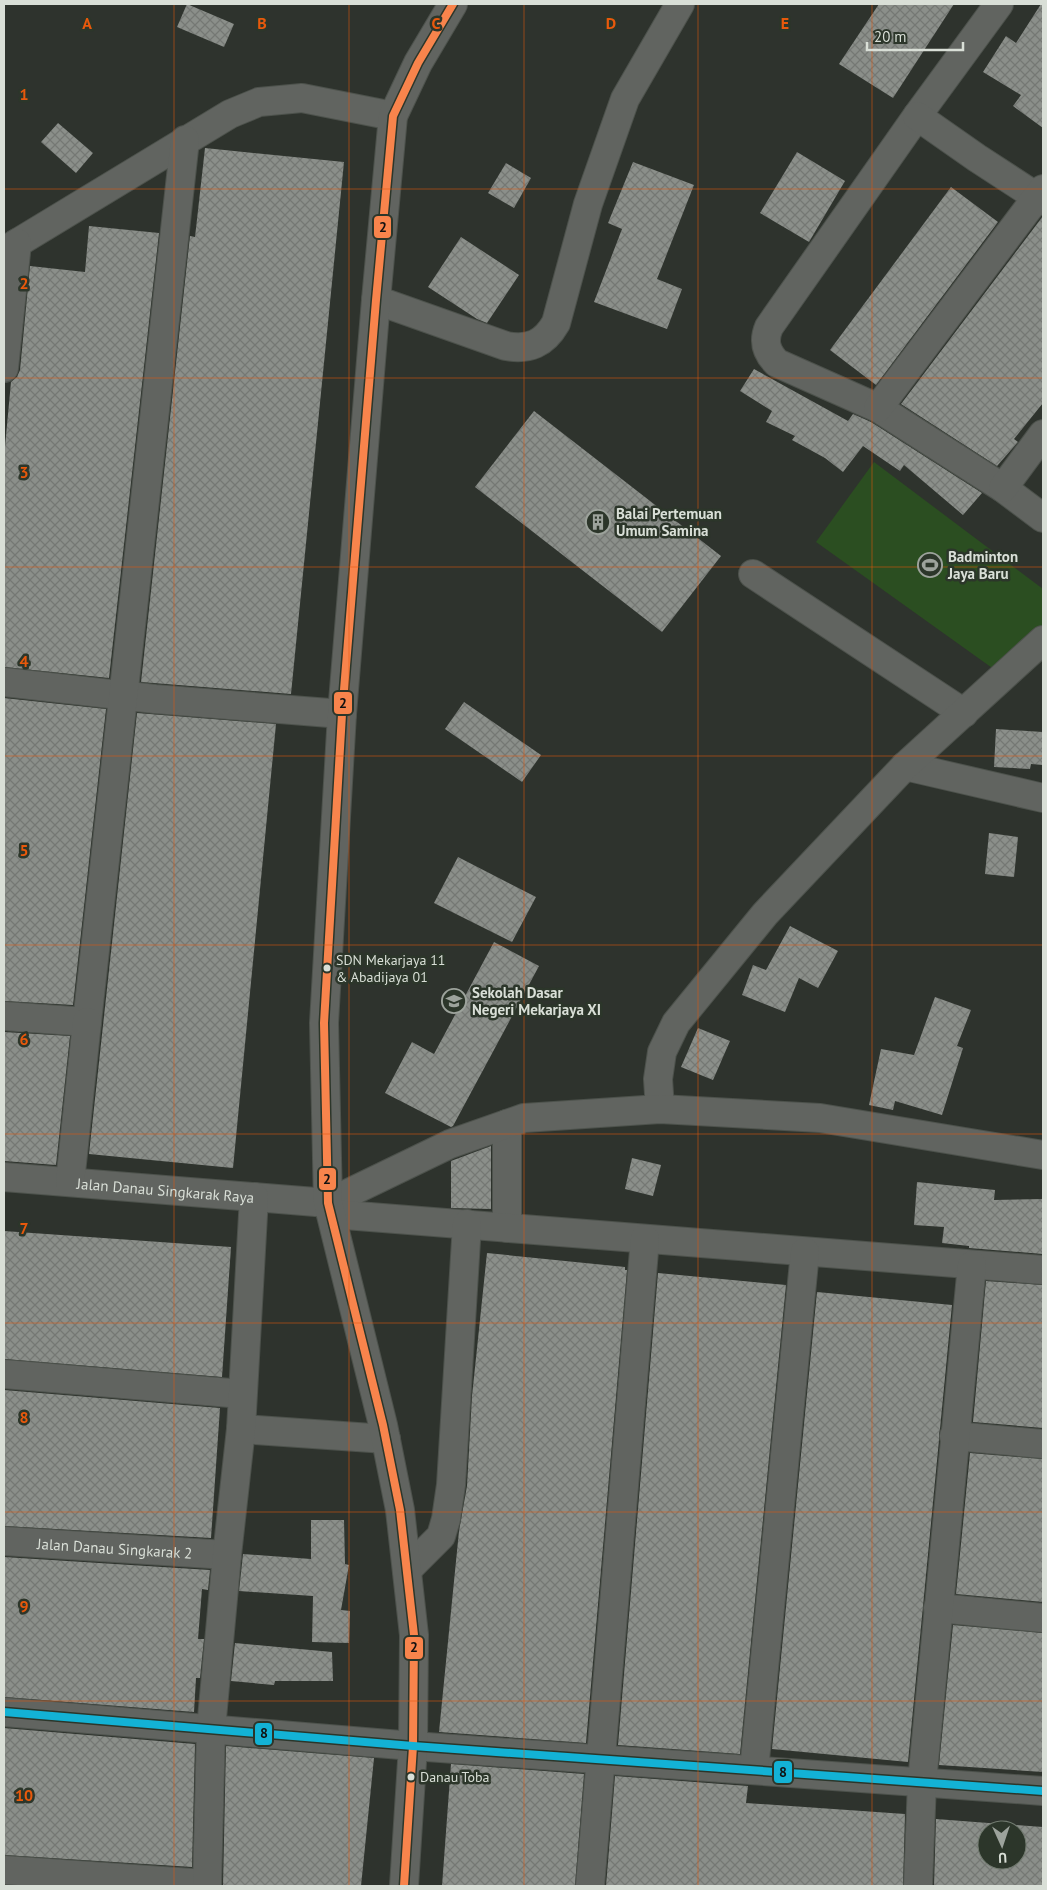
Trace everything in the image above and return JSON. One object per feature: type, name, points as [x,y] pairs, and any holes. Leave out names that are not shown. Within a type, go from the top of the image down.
[{"type":"street","points":[[404,1886],[412,1746],[414,1636],[400,1510],[386,1439],[330,1208],[324,1023],[342,714],[376,300],[394,116],[418,63],[453,4]]},
{"type":"street","points":[[376,300],[506,346],[527,347],[549,336],[556,323],[588,204],[625,99],[680,4]]},
{"type":"street","points":[[999,4],[916,116],[766,334],[769,355],[776,363],[878,408],[1003,488],[1043,518]]},
{"type":"street","points":[[4,368],[10,247],[185,140],[230,114],[260,102],[302,98],[394,116]]},
{"type":"street","points":[[878,408],[1041,196],[916,116]]},
{"type":"street","points":[[70,1182],[185,140]]},
{"type":"street","points":[[1003,488],[1043,434]]},
{"type":"street","points":[[752,574],[964,713]]},
{"type":"street","points":[[660,1109],[658,1079],[662,1052],[676,1024],[765,914],[905,766],[1043,640]]},
{"type":"street","points":[[4,682],[124,695],[342,714]]},
{"type":"street","points":[[905,766],[1043,798]]},
{"type":"street","points":[[4,1016],[87,1022]]},
{"type":"street","points":[[330,1208],[450,1144],[524,1118],[660,1109],[820,1118],[1043,1155]]},
{"type":"street","points":[[507,1124],[508,1228]]},
{"type":"street","name":"Jalan Danau Singkarak Raya","points":[[4,1177],[254,1197],[330,1208],[508,1228],[1043,1270]]},
{"type":"street","points":[[4,1870],[207,1885],[212,1729],[227,1555],[241,1429],[254,1197]]},
{"type":"street","points":[[407,1570],[441,1536],[446,1519],[451,1485],[467,1224]]},
{"type":"street","points":[[590,1886],[645,1239]]},
{"type":"street","points":[[754,1770],[805,1252]]},
{"type":"street","points":[[918,1886],[922,1782],[972,1265]]},
{"type":"street","points":[[4,1374],[242,1394]]},
{"type":"street","points":[[241,1429],[386,1439]]},
{"type":"street","points":[[954,1436],[1043,1444]]},
{"type":"street","name":"Jalan Danau Singkarak 2","points":[[4,1541],[227,1555]]},
{"type":"street","points":[[938,1608],[1043,1618]]},
{"type":"street","points":[[4,1712],[412,1746],[1043,1791]]},
{"type":"green space","name":"Badminton Jaya Baru","points":[[874,462],[1043,589],[1043,624],[995,670],[816,542]]},
{"type":"building","points":[[187,4],[234,24],[224,47],[177,27]]},
{"type":"building","points":[[879,4],[954,4],[893,98],[839,64]]},
{"type":"building","points":[[1041,4],[1043,4],[1043,128],[1013,106],[1021,95],[983,72],[1006,36],[1016,43]]},
{"type":"building","points":[[58,123],[93,153],[76,173],[41,142]]},
{"type":"building","points":[[205,148],[344,162],[291,694],[141,682],[190,236],[195,237]]},
{"type":"building","points":[[797,152],[845,181],[809,242],[760,213]]},
{"type":"building","points":[[633,162],[694,185],[657,279],[682,289],[667,329],[594,302],[622,229],[608,223]]},
{"type":"building","points":[[506,163],[531,178],[514,208],[488,193]]},
{"type":"building","points":[[951,187],[998,222],[876,385],[830,350]]},
{"type":"building","points":[[1043,216],[1043,403],[1014,439],[1018,442],[997,466],[901,404]]},
{"type":"building","points":[[89,226],[159,233],[109,678],[4,667],[4,457],[11,382],[17,377],[20,370],[30,266],[85,272]]},
{"type":"building","points":[[461,237],[519,275],[487,323],[477,319],[428,287]]},
{"type":"building","points":[[754,369],[848,421],[853,414],[871,422],[982,493],[963,515],[904,465],[900,471],[863,446],[843,472],[825,458],[792,440],[795,436],[766,422],[772,411],[740,391]]},
{"type":"building","name":"Balai Pertemuan Umum Samina","points":[[534,411],[721,556],[662,632],[475,487]]},
{"type":"building","points":[[4,698],[106,709],[73,1005],[4,1001]]},
{"type":"building","points":[[464,702],[541,755],[522,782],[445,729]]},
{"type":"building","points":[[137,713],[276,724],[233,1168],[89,1154]]},
{"type":"building","points":[[996,729],[1043,732],[1043,765],[1031,764],[1030,769],[994,767]]},
{"type":"building","points":[[989,833],[1018,837],[1014,877],[985,874]]},
{"type":"building","points":[[458,857],[536,897],[512,942],[434,903]]},
{"type":"building","points":[[790,926],[838,951],[818,988],[799,978],[785,1012],[742,995],[753,965],[766,970]]},
{"type":"building","points":[[494,942],[539,966],[451,1127],[385,1093],[412,1042],[434,1054]]},
{"type":"building","points":[[935,997],[971,1010],[957,1046],[963,1048],[942,1115],[895,1101],[893,1110],[869,1105],[881,1049],[914,1055]]},
{"type":"building","points":[[698,1028],[730,1041],[713,1080],[681,1067]]},
{"type":"building","points":[[4,1032],[70,1036],[56,1165],[4,1161]]},
{"type":"building","points":[[491,1146],[491,1209],[451,1208],[451,1161]]},
{"type":"building","points":[[632,1158],[661,1165],[653,1196],[625,1189]]},
{"type":"building","points":[[917,1182],[995,1190],[994,1200],[1043,1199],[1043,1254],[969,1248],[969,1246],[942,1243],[944,1227],[914,1225]]},
{"type":"building","points":[[4,1231],[231,1247],[222,1377],[4,1359]]},
{"type":"building","points":[[487,1253],[625,1267],[625,1270],[627,1270],[586,1743],[439,1732],[459,1531],[467,1486],[472,1396]]},
{"type":"building","points":[[658,1273],[786,1285],[740,1754],[618,1745]]},
{"type":"building","points":[[986,1281],[1043,1285],[1043,1428],[973,1422]]},
{"type":"building","points":[[817,1292],[952,1305],[908,1762],[772,1749]]},
{"type":"building","points":[[4,1390],[220,1408],[211,1538],[4,1526]]},
{"type":"building","points":[[970,1453],[1043,1459],[1043,1602],[956,1594]]},
{"type":"building","points":[[311,1520],[344,1520],[345,1564],[349,1565],[341,1610],[350,1611],[349,1643],[312,1642],[313,1596],[239,1591],[243,1554],[311,1559]]},
{"type":"building","points":[[4,1557],[210,1570],[208,1590],[202,1589],[198,1639],[204,1639],[200,1678],[196,1678],[194,1712],[4,1697]]},
{"type":"building","points":[[953,1625],[1043,1633],[1043,1772],[939,1765]]},
{"type":"building","points":[[235,1643],[332,1652],[333,1681],[275,1681],[274,1685],[231,1681]]},
{"type":"building","points":[[4,1728],[195,1744],[192,1867],[4,1855]]},
{"type":"building","points":[[226,1746],[374,1758],[361,1886],[223,1886]]},
{"type":"building","points":[[451,1764],[584,1774],[575,1886],[442,1886]]},
{"type":"building","points":[[615,1776],[748,1786],[746,1803],[905,1814],[903,1886],[606,1886]]},
{"type":"building","points":[[936,1819],[977,1822],[977,1870],[1027,1870],[1027,1826],[1043,1827],[1043,1886],[934,1886]]},
{"type":"transit line","name":"2","points":[[404,1886],[413,1746],[414,1635],[400,1510],[383,1425],[328,1203],[324,1023],[342,714],[393,116],[418,63],[453,4]]},
{"type":"transit line","name":"8","points":[[4,1712],[413,1746],[1043,1791]]},
{"type":"place","name":"Balai Pertemuan Umum Samina","points":[[598,522]]},
{"type":"place","name":"Badminton Jaya Baru","points":[[930,565]]},
{"type":"place","name":"SDN Mekarjaya 11 & Abadijaya 01","points":[[327,968]]},
{"type":"place","name":"Sekolah Dasar Negeri Mekarjaya XI","points":[[454,1001]]},
{"type":"place","name":"Danau Toba","points":[[411,1777]]}]
